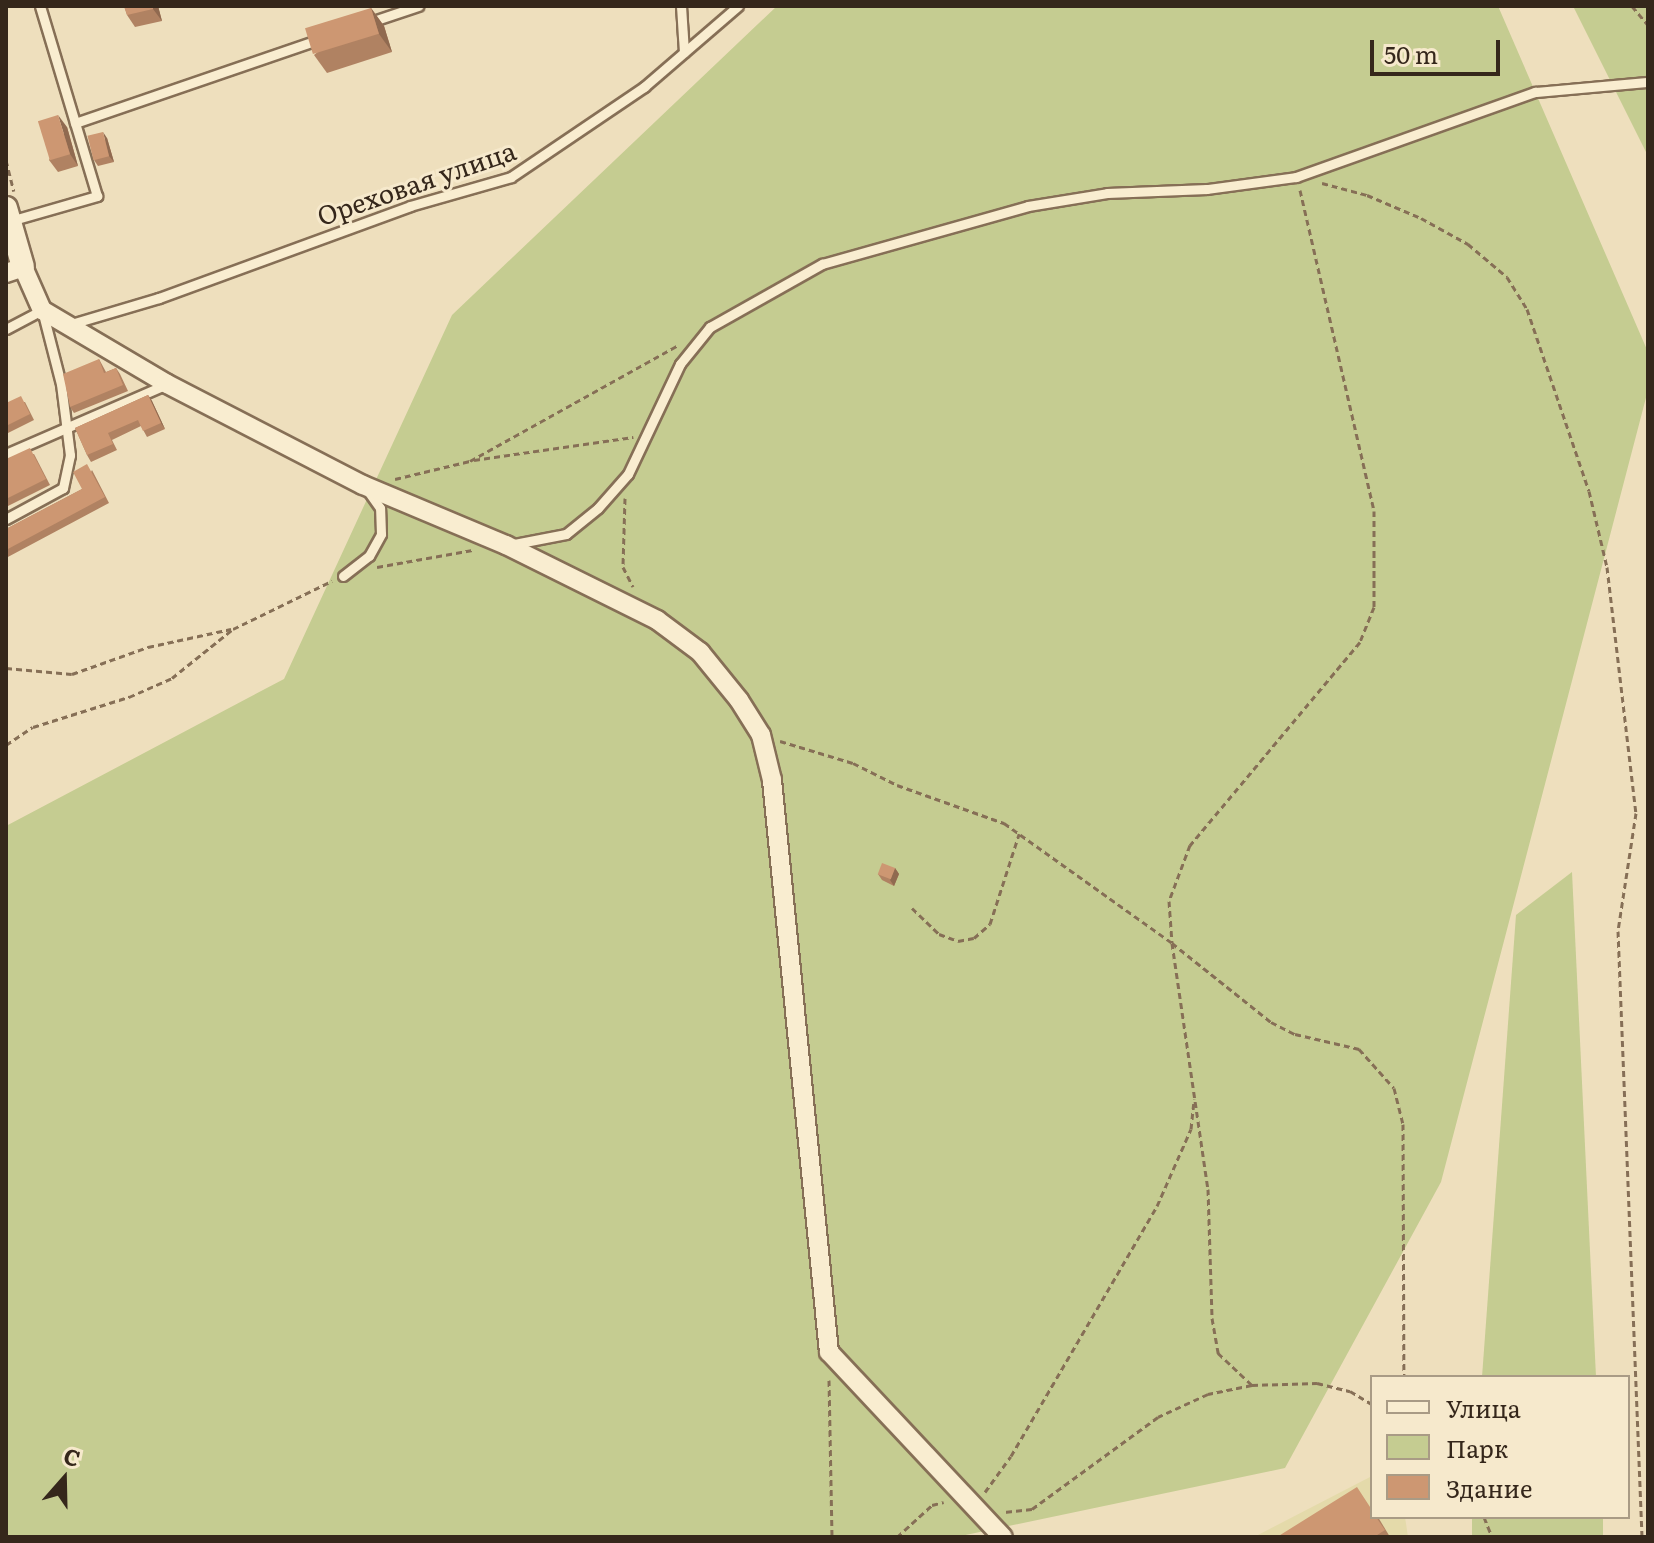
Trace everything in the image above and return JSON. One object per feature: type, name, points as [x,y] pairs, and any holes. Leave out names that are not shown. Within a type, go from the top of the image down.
[{"type":"street","points":[[8,214],[15,270],[42,310],[167,384],[363,485],[506,545],[657,620],[700,652],[761,735],[772,780],[829,1352],[1003,1537]]},
{"type":"lane","points":[[8,214],[97,196],[40,6]]},
{"type":"lane","points":[[358,26],[418,6]]},
{"type":"lane","points":[[681,6],[684,52]]},
{"type":"lane","name":"Ореховая улица","points":[[68,325],[159,298],[410,206],[511,177],[554,153],[738,6]]},
{"type":"lane","points":[[75,123],[328,37]]},
{"type":"lane","points":[[506,545],[566,534],[628,474],[680,364],[710,327],[822,264],[933,230],[1107,193],[1207,189],[1296,177],[1535,92],[1648,82]]},
{"type":"lane","points":[[6,329],[42,310],[67,424],[70,455],[63,488],[6,519]]},
{"type":"lane","points":[[6,454],[67,424],[167,384]]},
{"type":"lane","points":[[343,576],[369,556],[381,534],[380,508],[363,485]]},
{"type":"path","points":[[1632,6],[1648,25]]},
{"type":"path","points":[[1252,1385],[1218,1353],[1195,1091],[1172,943],[1169,901],[1190,845],[1360,642],[1374,607],[1374,511],[1296,177],[1367,195],[1421,218],[1468,244],[1507,277],[1527,309],[1589,491],[1609,580],[1636,813],[1618,931],[1642,1537]]},
{"type":"path","points":[[470,461],[710,327]]},
{"type":"path","points":[[363,485],[470,461],[646,435]]},
{"type":"path","points":[[628,474],[621,532],[623,567],[634,589]]},
{"type":"path","points":[[376,567],[506,545]]},
{"type":"path","points":[[6,745],[33,727],[129,697],[172,678],[233,629],[343,576]]},
{"type":"path","points":[[6,668],[72,674],[148,647],[233,629]]},
{"type":"path","points":[[761,735],[853,763],[897,785],[1004,823],[1172,943],[1271,1022],[1295,1034],[1359,1049],[1394,1088],[1403,1124],[1404,1375]]},
{"type":"path","points":[[912,908],[939,934],[958,941],[974,938],[990,924],[1019,834]]},
{"type":"path","points":[[974,1506],[1011,1456],[1157,1206],[1191,1129],[1195,1091]]},
{"type":"path","points":[[829,1352],[832,1537]]},
{"type":"path","points":[[897,1537],[932,1505],[950,1500],[1002,1512],[1032,1509],[1158,1417],[1208,1394],[1252,1385],[1317,1383],[1350,1391],[1370,1403]]},
{"type":"shaded area","points":[[1370,1477],[1370,1519],[1405,1519],[1408,1537],[1254,1537]]},
{"type":"green space","points":[[777,6],[1498,6],[1648,352],[1648,390],[1441,1182],[1285,1468],[956,1537],[6,1537],[6,826],[284,679],[452,315]]},
{"type":"green space","points":[[1573,6],[1648,6],[1648,156]]},
{"type":"green space","points":[[1572,872],[1596,1375],[1482,1375],[1516,915]]},
{"type":"green space","points":[[1472,1519],[1603,1519],[1603,1537],[1472,1537]]},
{"type":"building","points":[[124,6],[153,6],[153,9],[127,15]]},
{"type":"building","points":[[371,8],[379,34],[313,54],[305,28]]},
{"type":"building","points":[[58,115],[70,154],[50,160],[38,121]]},
{"type":"building","points":[[103,132],[109,156],[94,160],[87,136]]},
{"type":"building","points":[[99,359],[104,373],[116,368],[123,385],[70,407],[63,374]]},
{"type":"building","points":[[148,395],[161,423],[143,431],[138,420],[108,433],[113,444],[87,455],[75,428]]},
{"type":"building","points":[[21,396],[30,414],[6,426],[6,403]]},
{"type":"building","points":[[30,448],[46,479],[6,499],[6,459]]},
{"type":"building","points":[[87,464],[105,497],[6,550],[6,529],[82,489],[73,472]]},
{"type":"building","points":[[882,863],[895,868],[891,879],[878,874]]},
{"type":"building","points":[[1357,1487],[1370,1507],[1370,1519],[1377,1519],[1385,1530],[1374,1537],[1277,1537]]}]
